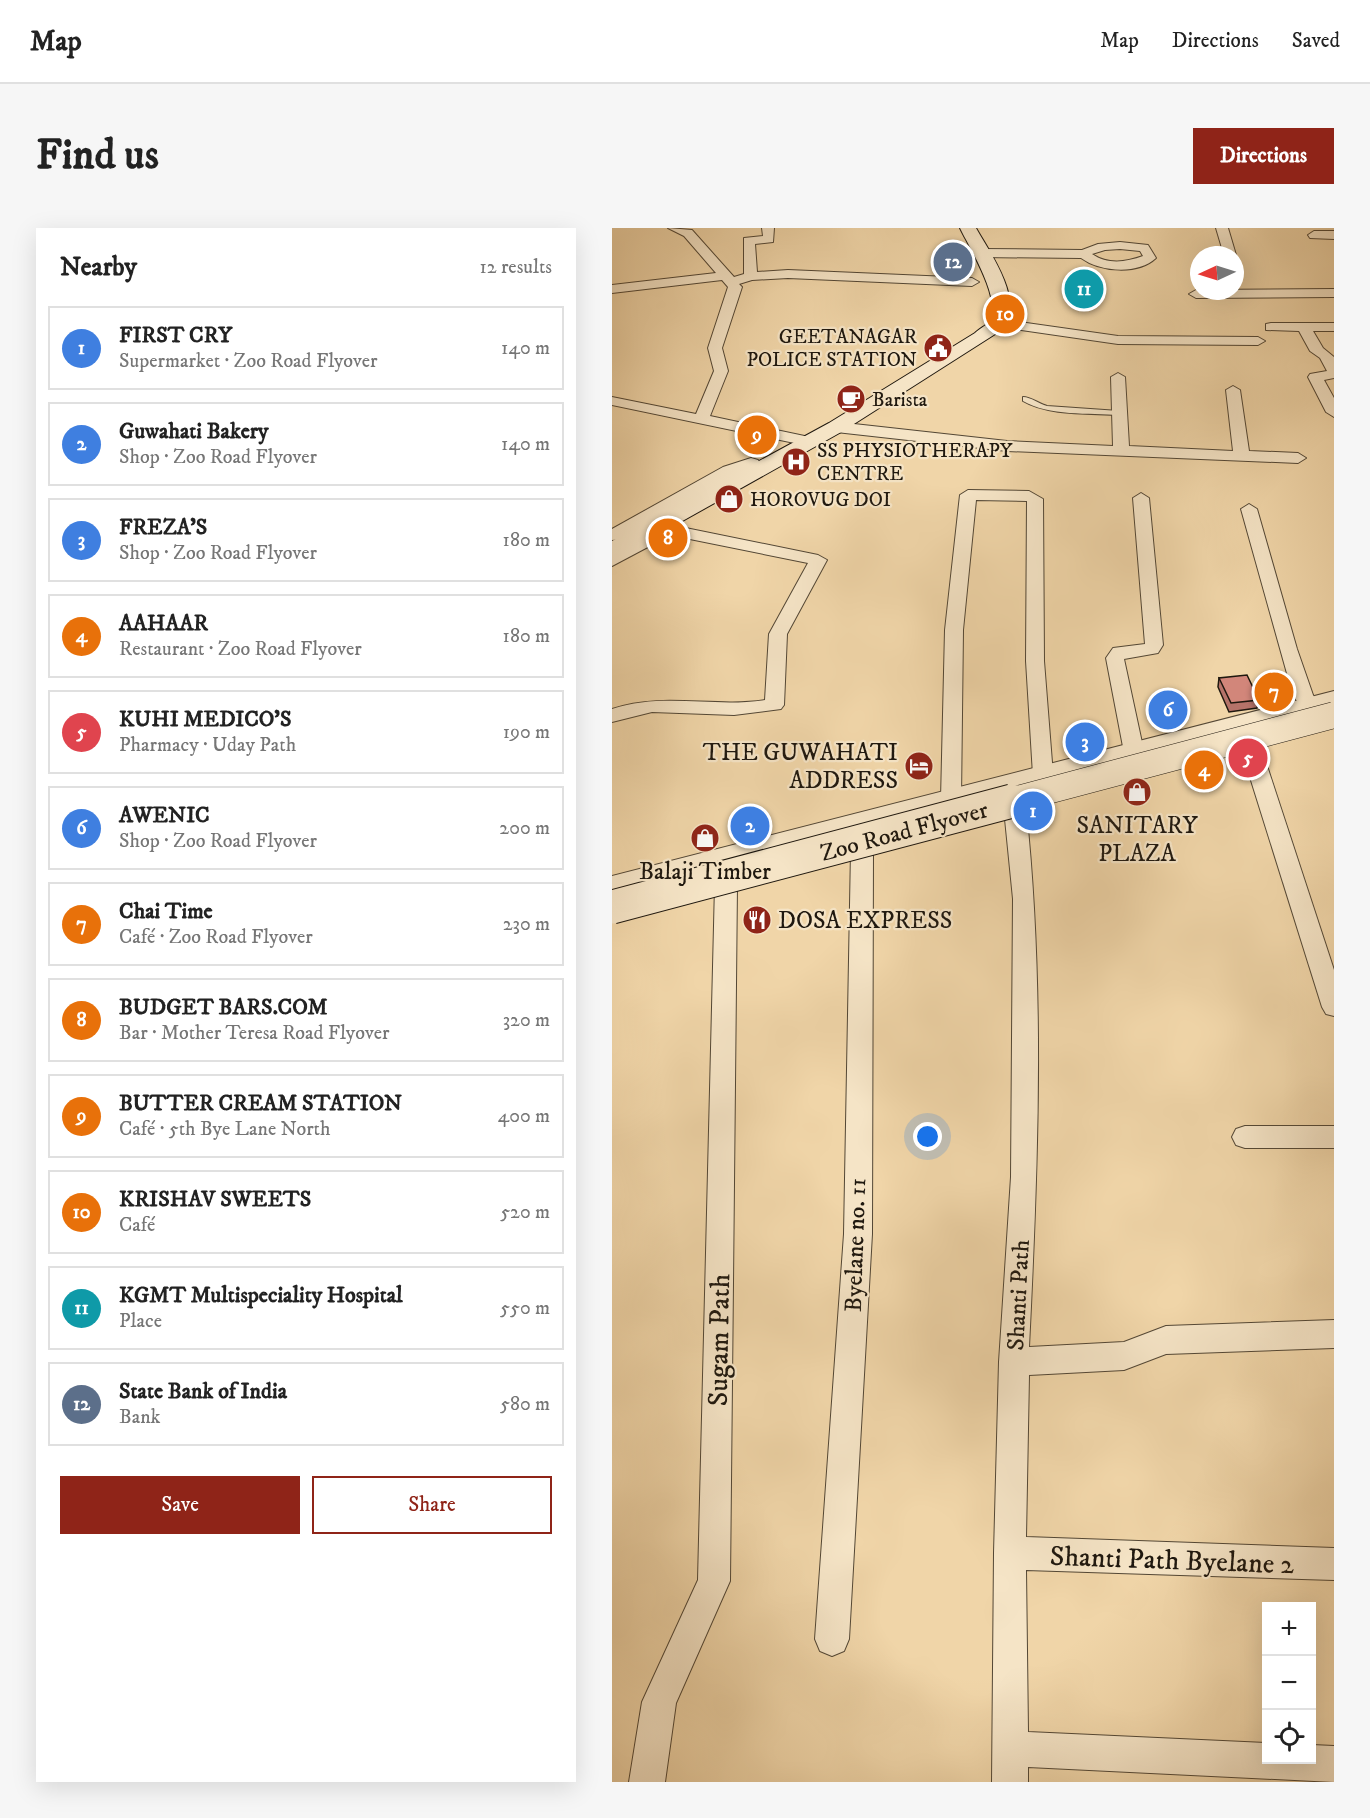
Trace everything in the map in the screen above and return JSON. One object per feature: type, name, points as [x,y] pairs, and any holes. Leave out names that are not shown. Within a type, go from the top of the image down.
[{"type":"main road","points":[[612,551],[801,439],[971,329],[977,298],[949,228]]},
{"type":"main road","points":[[801,439],[836,427],[982,337],[999,323],[1002,310],[1000,298],[968,228]]},
{"type":"main road","points":[[612,544],[729,481]]},
{"type":"main road","name":"Zoo Road Flyover","points":[[612,896],[1328,706]]},
{"type":"main road","name":"Zoo Road Flyover","points":[[612,907],[1328,706]]},
{"type":"street","points":[[674,228],[688,233],[735,287],[715,348],[721,371],[702,417]]},
{"type":"street","points":[[751,276],[748,241],[769,239],[768,228]]},
{"type":"street","points":[[1222,228],[1227,246]]},
{"type":"street","points":[[1314,235],[1334,235]]},
{"type":"street","points":[[980,253],[1084,254]]},
{"type":"street","points":[[612,289],[751,276],[834,275],[977,298]]},
{"type":"street","points":[[1244,287],[1334,293]]},
{"type":"street","points":[[999,323],[1118,340],[1258,341]]},
{"type":"street","points":[[1271,327],[1334,327]]},
{"type":"street","points":[[1304,327],[1317,351],[1326,356],[1334,372],[1315,377],[1334,412]]},
{"type":"street","points":[[1118,377],[1121,452]]},
{"type":"street","points":[[1233,390],[1242,456]]},
{"type":"street","points":[[612,401],[702,417],[801,439]]},
{"type":"street","points":[[836,427],[1007,446],[1298,458]]},
{"type":"street","points":[[612,560],[751,479],[756,465]]},
{"type":"street","points":[[612,538],[730,471],[756,465]]},
{"type":"street","points":[[951,799],[954,630],[966,496],[972,494],[1035,499],[1035,661],[1043,775]]},
{"type":"street","points":[[1134,752],[1115,658],[1120,652],[1151,649],[1154,645],[1142,498]]},
{"type":"street","points":[[1250,508],[1288,650],[1303,695],[1328,706]]},
{"type":"street","points":[[612,716],[626,709],[679,704],[759,708],[774,705],[778,634],[818,560],[666,529]]},
{"type":"street","points":[[612,886],[1243,723],[1328,706]]},
{"type":"street","points":[[1243,723],[1334,1006]]},
{"type":"street","points":[[612,916],[1251,748],[1334,724]]},
{"type":"street","name":"Shanti Path","points":[[1010,1765],[1010,1553],[1014,1362],[1024,1177],[1024,899],[1015,809]]},
{"type":"street","name":"Byelane no. 11","points":[[832,1640],[858,1234],[862,850]]},
{"type":"street","name":"Sugam Path","points":[[647,1782],[659,1702],[714,1581],[726,885]]},
{"type":"street","points":[[1245,1137],[1334,1137]]},
{"type":"street","points":[[1014,1362],[1124,1356],[1166,1340],[1334,1334]]},
{"type":"street","name":"Shanti Path Byelane 2","points":[[1010,1553],[1334,1564]]},
{"type":"street","points":[[1010,1765],[1334,1764]]},
{"type":"lane","points":[[1026,399],[1037,406],[1047,408],[1119,413]]},
{"type":"building","points":[[1247,675],[1259,700],[1231,703],[1219,678]]},
{"type":"place","name":"State Bank of India","points":[[953,262]]},
{"type":"place","name":"KGMT Multispeciality Hospital","points":[[1084,289]]},
{"type":"place","name":"KRISHAV SWEETS","points":[[1005,314]]},
{"type":"place","name":"GEETANAGAR POLICE STATION","points":[[938,348]]},
{"type":"place","name":"Barista","points":[[851,399]]},
{"type":"place","name":"BUTTER CREAM STATION","points":[[757,435]]},
{"type":"place","name":"SS PHYSIOTHERAPY CENTRE","points":[[796,462]]},
{"type":"place","name":"HOROVUG DOI","points":[[729,499]]},
{"type":"place","name":"BUDGET BARS.COM","points":[[668,538]]},
{"type":"place","name":"Chai Time","points":[[1274,692]]},
{"type":"place","name":"AWENIC","points":[[1168,710]]},
{"type":"place","name":"FREZA'S","points":[[1085,742]]},
{"type":"place","name":"KUHI MEDICO'S","points":[[1248,758]]},
{"type":"place","name":"THE GUWAHATI ADDRESS","points":[[919,766]]},
{"type":"place","name":"AAHAAR","points":[[1204,770]]},
{"type":"place","name":"SANITARY PLAZA","points":[[1137,792]]},
{"type":"place","name":"FIRST CRY","points":[[1033,811]]},
{"type":"place","name":"Guwahati Bakery","points":[[750,826]]},
{"type":"place","name":"Balaji Timber","points":[[705,838]]},
{"type":"place","name":"DOSA EXPRESS","points":[[757,920]]}]
